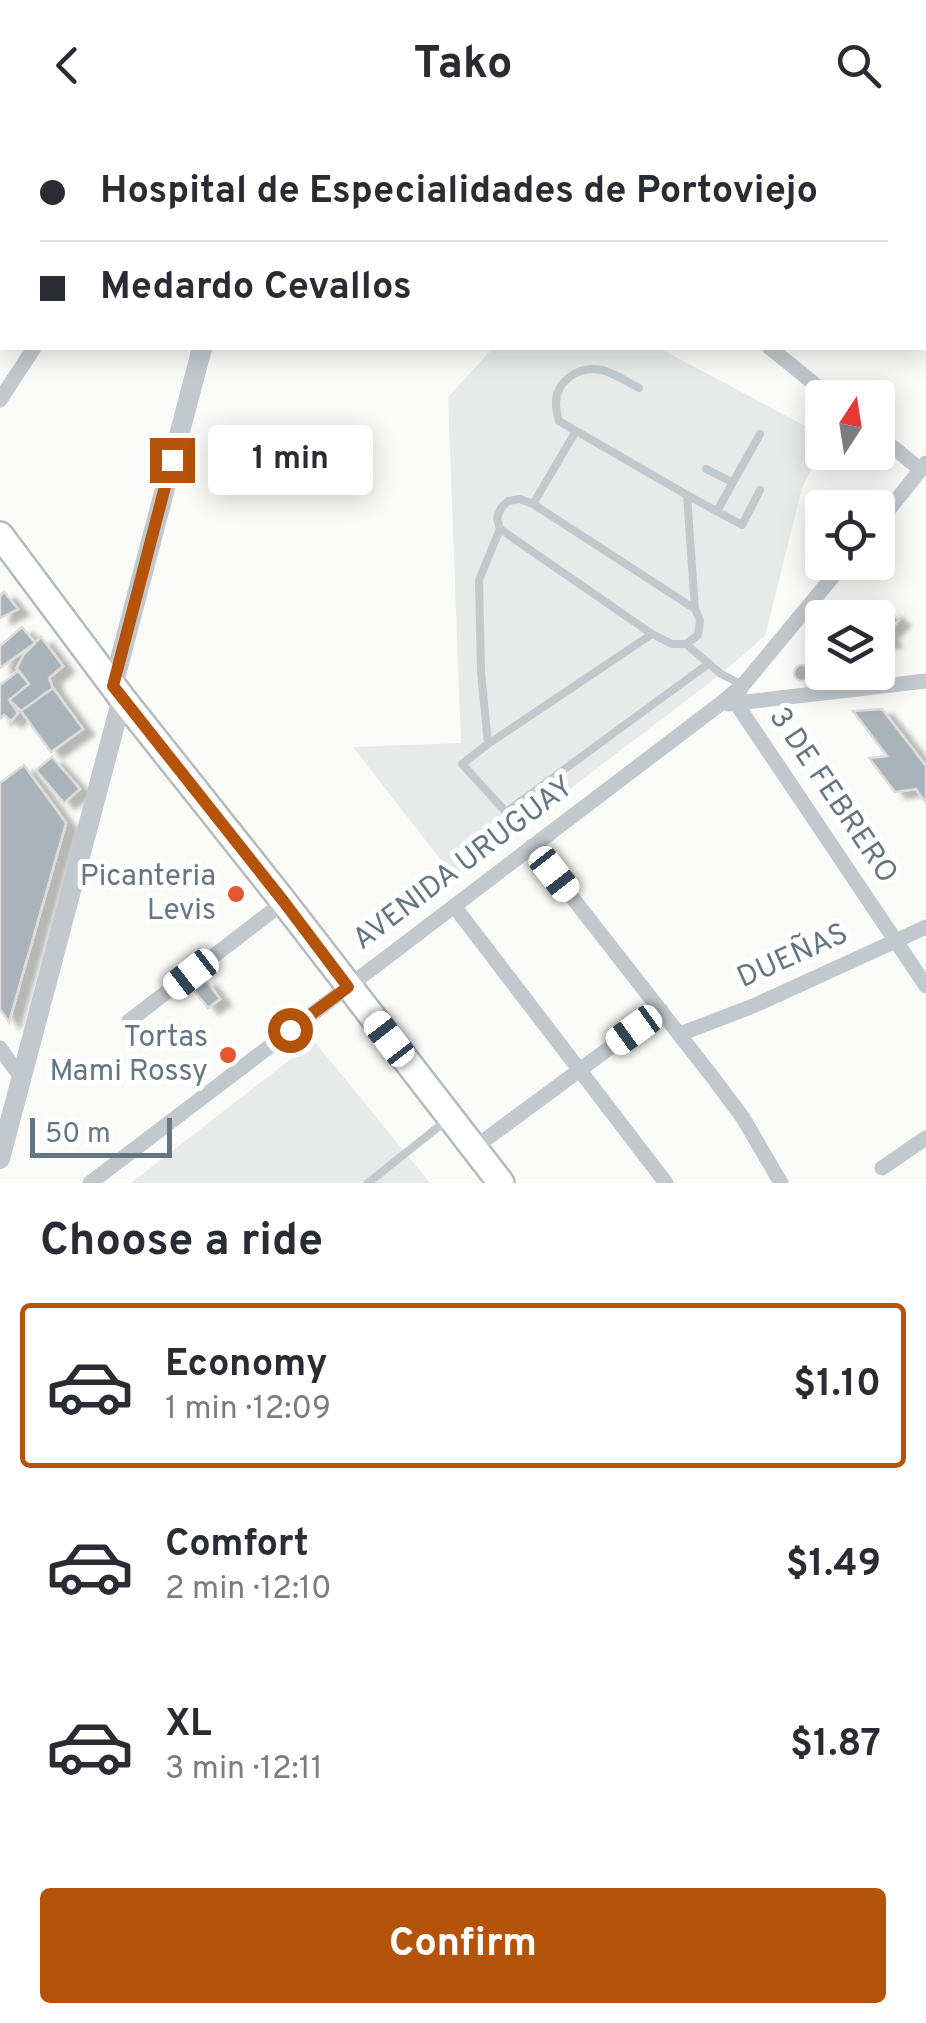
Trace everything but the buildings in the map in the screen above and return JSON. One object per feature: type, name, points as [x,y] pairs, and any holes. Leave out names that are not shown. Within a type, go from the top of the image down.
[{"type":"main road","points":[[0,535],[502,1183]]},
{"type":"street","points":[[0,400],[33,350]]},
{"type":"street","points":[[0,1159],[202,350]]},
{"type":"street","points":[[775,350],[811,380]]},
{"type":"street","points":[[895,451],[921,476],[895,505]]},
{"type":"street","points":[[743,685],[830,580]]},
{"type":"street","points":[[728,704],[926,681]]},
{"type":"street","name":"3 DE FEBRERO","points":[[743,685],[728,704],[926,986]]},
{"type":"street","name":"AVENIDA URUGUAY","points":[[90,1183],[532,846],[728,704]]},
{"type":"street","points":[[532,846],[743,1118],[781,1183]]},
{"type":"street","points":[[128,1021],[284,902]]},
{"type":"street","points":[[454,906],[666,1183]]},
{"type":"street","name":"DUEÑAS","points":[[680,1034],[753,1006],[926,927]]},
{"type":"street","points":[[474,1148],[661,1010]]},
{"type":"street","points":[[0,1048],[20,1076]]},
{"type":"street","points":[[882,1168],[926,1138]]},
{"type":"lane","points":[[639,388],[604,370],[573,373],[562,384],[555,402],[559,421],[742,525],[760,490]]},
{"type":"lane","points":[[533,504],[576,432]]},
{"type":"lane","points":[[717,511],[760,434]]},
{"type":"lane","points":[[706,469],[732,482]]},
{"type":"lane","points":[[500,529],[652,634],[672,644],[686,644],[698,635],[700,620],[695,609],[687,494]]},
{"type":"lane","points":[[488,744],[481,672],[479,580],[500,529],[501,508],[508,501],[520,498],[533,504],[695,609]]},
{"type":"lane","points":[[652,634],[462,764],[506,812],[708,664]]},
{"type":"lane","points":[[686,644],[720,674],[743,685]]},
{"type":"lane","points":[[368,1183],[450,1118]]},
{"type":"shaded area","points":[[491,350],[663,350],[805,426],[805,470],[811,470],[802,488],[765,636],[721,674],[454,877],[353,747],[461,743],[448,397]]},
{"type":"shaded area","points":[[314,1041],[430,1183],[131,1183]]},
{"type":"place","name":"Picanteria Levis","points":[[236,894]]},
{"type":"place","name":"Tortas Mami Rossy","points":[[228,1055]]},
{"type":"route","points":[[172,460],[113,686],[348,987],[290,1030]]}]
